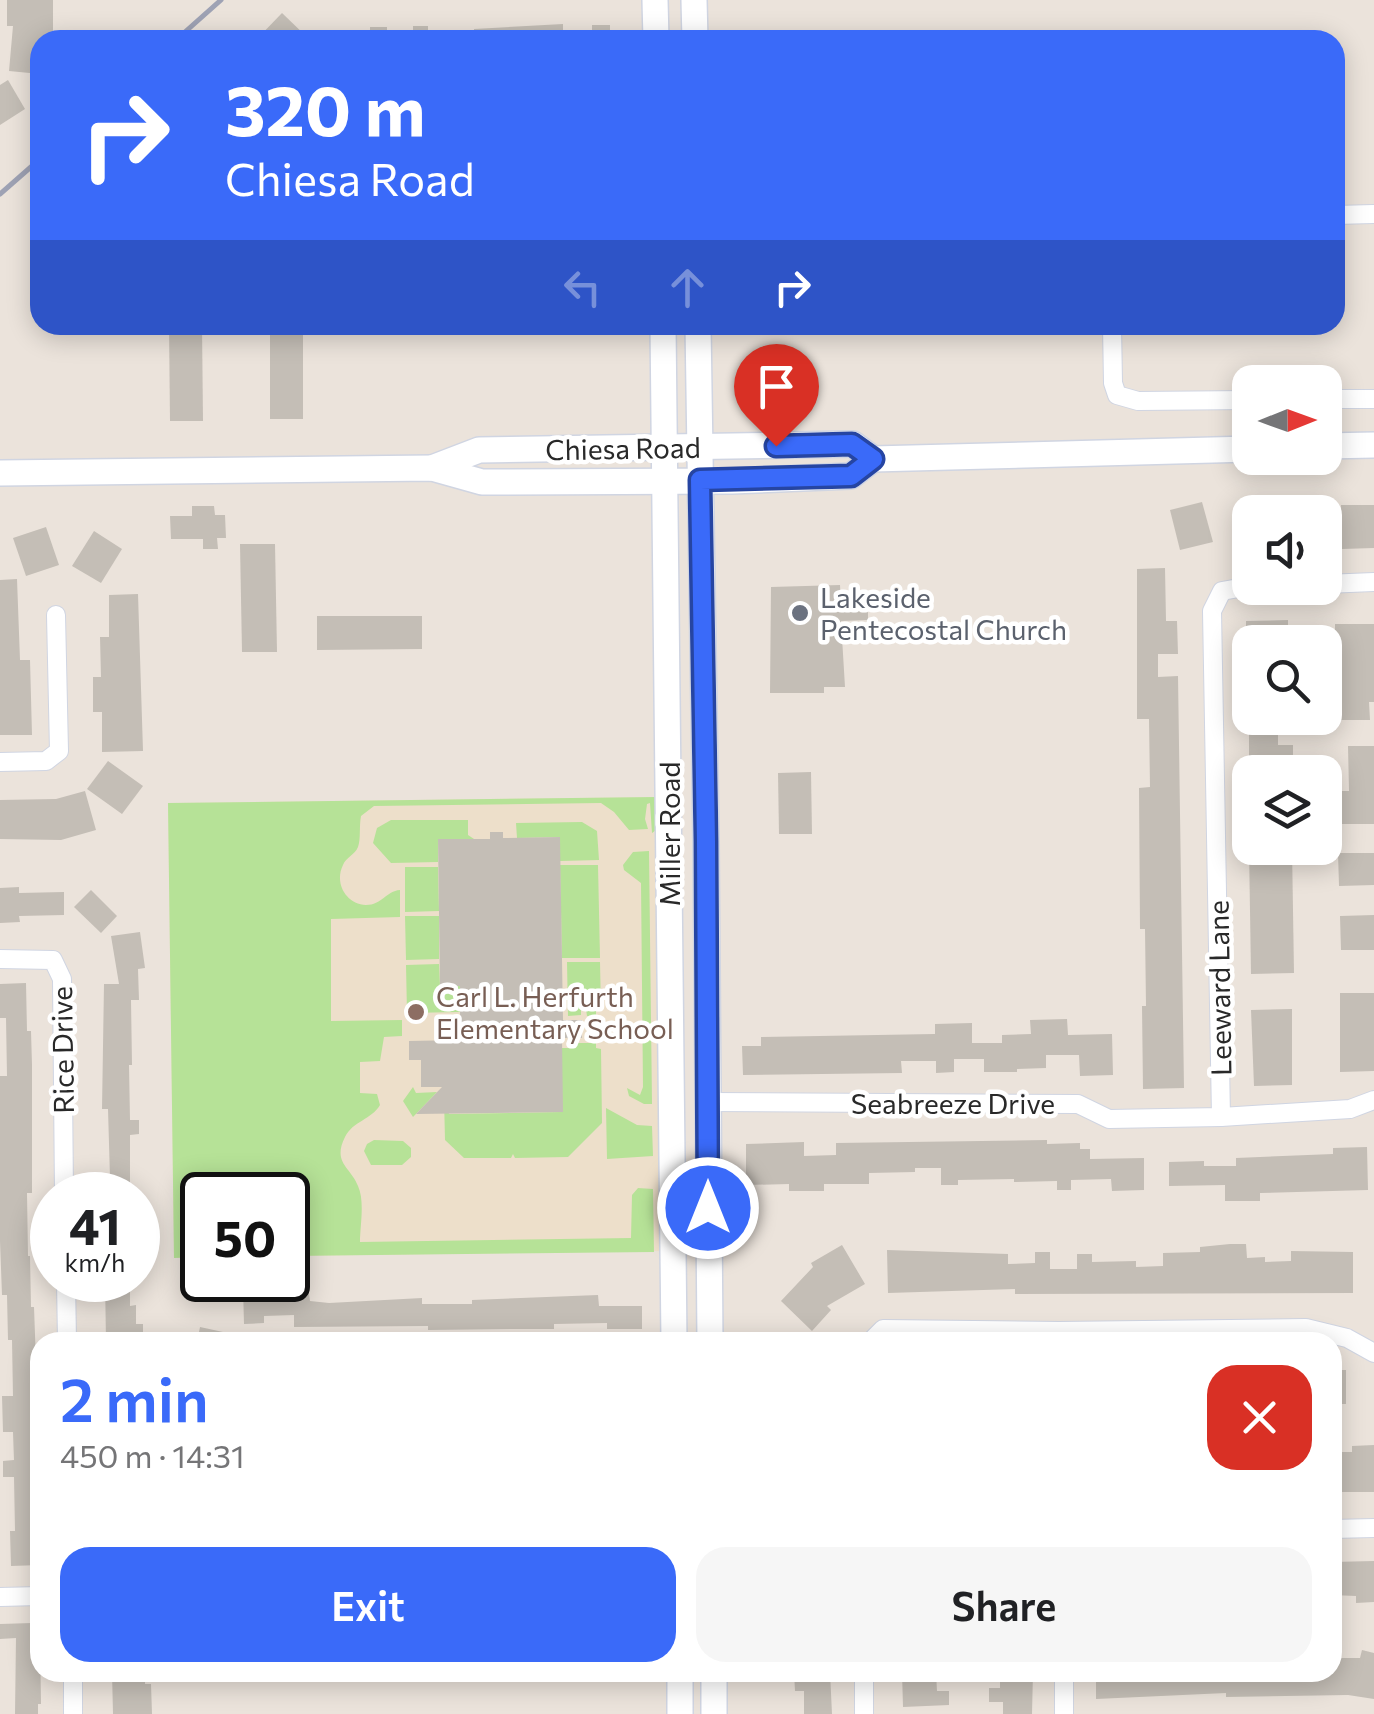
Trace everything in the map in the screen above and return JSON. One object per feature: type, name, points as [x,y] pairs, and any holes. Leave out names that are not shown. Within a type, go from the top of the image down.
[{"type":"main road","points":[[655,0],[656,30]]},
{"type":"main road","points":[[694,0],[695,30]]},
{"type":"main road","name":"Miller Road","points":[[663,335],[674,1332]]},
{"type":"main road","name":"Miller Road","points":[[698,335],[710,1332]]},
{"type":"main road","name":"Chiesa Road","points":[[432,468],[479,450],[852,444],[873,459]]},
{"type":"main road","points":[[1342,446],[1374,445]]},
{"type":"main road","name":"Chiesa Road","points":[[0,473],[432,468],[482,482],[664,482],[851,476],[873,459],[1232,449]]},
{"type":"main road","points":[[680,1682],[680,1714]]},
{"type":"main road","points":[[714,1682],[714,1714]]},
{"type":"street","points":[[1345,215],[1374,214]]},
{"type":"street","points":[[1113,335],[1117,395],[1138,402],[1232,400]]},
{"type":"street","points":[[1342,399],[1374,399]]},
{"type":"street","points":[[1342,583],[1374,582]]},
{"type":"street","name":"Leeward Lane","points":[[1221,1117],[1212,611],[1222,591],[1232,589]]},
{"type":"street","points":[[0,762],[46,761],[59,751],[56,615]]},
{"type":"street","name":"Rice Drive","points":[[0,959],[53,960],[62,979],[64,1172]]},
{"type":"street","name":"Seabreeze Drive","points":[[707,1102],[1078,1104],[1109,1119],[1350,1109],[1374,1100]]},
{"type":"street","points":[[66,1302],[67,1332]]},
{"type":"street","points":[[1196,1332],[1306,1328],[1323,1332]]},
{"type":"street","points":[[1342,1337],[1374,1353]]},
{"type":"street","points":[[1342,1529],[1374,1528]]},
{"type":"street","points":[[0,1596],[30,1596]]},
{"type":"street","points":[[73,1682],[73,1714]]},
{"type":"street","points":[[864,1682],[864,1714]]},
{"type":"street","points":[[1064,1682],[1064,1714]]},
{"type":"shaded area","name":"Carl L. Herfurth Elementary School","points":[[658,797],[664,1251],[310,1256],[310,1172],[180,1172],[180,1258],[174,1258],[168,803]]},
{"type":"green space","points":[[658,797],[659,828],[652,833],[650,803],[645,819],[648,829],[629,830],[601,803],[374,806],[361,816],[358,847],[343,865],[341,885],[353,901],[366,905],[400,890],[400,917],[331,919],[331,1021],[402,1020],[402,1036],[384,1037],[380,1061],[360,1062],[360,1093],[377,1094],[380,1105],[348,1132],[342,1146],[342,1159],[360,1192],[360,1242],[631,1238],[632,1195],[638,1188],[653,1189],[654,1252],[310,1256],[310,1172],[180,1172],[180,1258],[174,1258],[168,803]]},
{"type":"green space","points":[[391,820],[468,820],[468,835],[474,839],[438,840],[438,862],[391,863],[373,843],[377,828]]},
{"type":"green space","points":[[582,822],[597,831],[599,860],[560,861],[560,837],[517,838],[516,823]]},
{"type":"green space","points":[[649,851],[652,1104],[644,1104],[629,1096],[627,1088],[640,1095],[643,1087],[641,883],[623,865],[633,852]]},
{"type":"green space","points":[[560,865],[598,865],[600,958],[562,958]]},
{"type":"green space","points":[[405,867],[438,867],[439,911],[405,912]]},
{"type":"green space","points":[[405,916],[439,916],[439,959],[406,960]]},
{"type":"green space","points":[[567,962],[600,962],[601,1010],[596,1010],[596,1016],[587,1016],[586,1009],[581,1010],[581,1015],[568,1016]]},
{"type":"green space","points":[[439,964],[440,986],[460,986],[460,1012],[407,1013],[406,965]]},
{"type":"green space","points":[[569,1043],[596,1043],[596,1048],[601,1049],[602,1123],[568,1157],[515,1158],[513,1154],[511,1158],[464,1158],[445,1140],[444,1098],[449,1114],[562,1112],[562,1048],[569,1048]]},
{"type":"green space","points":[[413,1087],[416,1093],[437,1092],[413,1117],[403,1101]]},
{"type":"green space","points":[[606,1108],[637,1125],[652,1126],[653,1156],[607,1159]]},
{"type":"green space","points":[[374,1140],[403,1141],[411,1148],[411,1157],[402,1165],[371,1165],[364,1151]]},
{"type":"building","points":[[7,0],[53,0],[53,30],[30,30],[30,73],[9,71],[13,26],[7,26]]},
{"type":"building","points":[[282,13],[300,30],[266,30]]},
{"type":"building","points":[[563,24],[563,30],[474,29]]},
{"type":"building","points":[[592,25],[610,25],[610,30],[592,30]]},
{"type":"building","points":[[8,80],[25,109],[0,125],[0,85]]},
{"type":"building","points":[[169,335],[202,335],[203,421],[170,421]]},
{"type":"building","points":[[270,335],[303,335],[303,419],[270,419]]},
{"type":"building","points":[[1202,502],[1213,542],[1180,550],[1170,510]]},
{"type":"building","points":[[1342,505],[1374,505],[1374,548],[1342,549]]},
{"type":"building","points":[[192,506],[214,506],[215,515],[225,515],[226,538],[217,538],[218,549],[203,549],[203,539],[171,539],[170,516],[192,516]]},
{"type":"building","points":[[46,527],[59,565],[26,576],[13,538]]},
{"type":"building","points":[[94,531],[122,549],[101,583],[72,566]]},
{"type":"building","points":[[240,544],[275,544],[277,652],[242,652]]},
{"type":"building","points":[[1165,568],[1166,621],[1177,621],[1178,654],[1158,654],[1158,677],[1178,676],[1184,1088],[1143,1089],[1145,929],[1140,929],[1139,788],[1150,787],[1149,719],[1137,719],[1137,569]]},
{"type":"building","points":[[17,579],[20,660],[30,660],[32,735],[0,735],[0,580]]},
{"type":"building","points":[[840,585],[841,605],[868,604],[868,620],[841,621],[845,687],[824,687],[824,693],[770,693],[771,587]]},
{"type":"building","points":[[138,594],[143,751],[102,752],[102,712],[93,712],[93,677],[101,677],[100,637],[109,637],[109,595]]},
{"type":"building","points":[[317,616],[422,616],[422,649],[317,650]]},
{"type":"building","points":[[1288,620],[1288,625],[1246,625],[1246,621]]},
{"type":"building","points":[[1374,624],[1374,702],[1369,702],[1370,720],[1342,720],[1342,625],[1335,625]]},
{"type":"building","points":[[1249,735],[1278,735],[1278,745],[1293,745],[1293,755],[1249,755]]},
{"type":"building","points":[[1348,746],[1374,746],[1374,824],[1342,824],[1342,791],[1349,791]]},
{"type":"building","points":[[108,761],[143,786],[122,814],[87,789]]},
{"type":"building","points":[[811,772],[812,834],[779,834],[778,773]]},
{"type":"building","points":[[85,791],[96,830],[61,840],[0,839],[0,800],[56,799]]},
{"type":"building","name":"Carl L. Herfurth Elementary School","points":[[490,832],[503,832],[503,838],[560,837],[563,1020],[582,1020],[582,1038],[562,1038],[563,1112],[416,1114],[442,1087],[421,1087],[421,1060],[409,1060],[409,1041],[460,1040],[460,986],[440,987],[438,839],[490,839]]},
{"type":"building","points":[[1342,853],[1374,853],[1374,885],[1339,886]]},
{"type":"building","points":[[1249,865],[1292,865],[1294,973],[1251,974]]},
{"type":"building","points":[[19,887],[19,893],[64,892],[64,915],[19,916],[20,922],[0,923],[0,888]]},
{"type":"building","points":[[91,890],[117,916],[101,933],[74,907]]},
{"type":"building","points":[[1374,915],[1374,950],[1341,950],[1340,916]]},
{"type":"building","points":[[140,932],[145,968],[138,969],[139,1000],[131,1000],[130,1120],[139,1120],[139,1134],[130,1135],[130,1172],[110,1172],[108,1109],[102,1109],[104,984],[119,984],[111,936]]},
{"type":"building","points":[[26,983],[32,1065],[28,1256],[35,1332],[30,1332],[30,1565],[11,1566],[14,1477],[3,1477],[3,1461],[14,1460],[13,1432],[3,1432],[2,1396],[13,1396],[12,1340],[8,1340],[7,1295],[2,1295],[0,1241],[0,1076],[7,1076],[6,1018],[0,1018],[0,984]]},
{"type":"building","points":[[1340,993],[1374,993],[1374,1071],[1340,1072]]},
{"type":"building","points":[[1292,1009],[1292,1085],[1254,1086],[1251,1010]]},
{"type":"building","points":[[1067,1019],[1068,1035],[1112,1034],[1113,1075],[1080,1076],[1079,1055],[1046,1055],[1046,1068],[1017,1072],[984,1072],[984,1059],[954,1059],[954,1072],[936,1073],[936,1061],[901,1061],[902,1073],[743,1075],[742,1046],[761,1046],[761,1037],[935,1034],[935,1024],[972,1023],[972,1043],[1002,1043],[1002,1035],[1031,1034],[1030,1020]]},
{"type":"building","points":[[1047,1140],[1047,1144],[1080,1143],[1080,1149],[1090,1149],[1090,1159],[1144,1158],[1144,1190],[1112,1191],[1111,1179],[1071,1180],[1071,1190],[1057,1190],[1057,1181],[1014,1179],[958,1180],[958,1185],[941,1185],[941,1168],[869,1173],[869,1184],[824,1184],[824,1191],[789,1191],[789,1184],[746,1185],[746,1144],[804,1142],[804,1156],[836,1155],[836,1143]]},
{"type":"building","points":[[1367,1147],[1368,1190],[1260,1193],[1260,1201],[1225,1201],[1225,1185],[1169,1186],[1169,1162],[1204,1161],[1204,1166],[1236,1166],[1236,1158],[1333,1154],[1333,1148]]},
{"type":"building","points":[[1246,1244],[1247,1258],[1265,1257],[1265,1262],[1291,1261],[1291,1251],[1353,1252],[1353,1293],[1015,1294],[1015,1289],[888,1293],[887,1250],[1008,1254],[1008,1264],[1035,1263],[1035,1252],[1050,1252],[1050,1269],[1077,1269],[1077,1254],[1092,1254],[1092,1262],[1136,1261],[1136,1267],[1163,1266],[1163,1253],[1200,1252],[1200,1247]]},
{"type":"building","points":[[842,1245],[865,1284],[827,1306],[831,1310],[812,1331],[781,1301],[813,1267],[811,1263]]},
{"type":"building","points":[[598,1295],[599,1306],[642,1306],[642,1329],[607,1329],[607,1323],[554,1324],[554,1329],[294,1327],[294,1315],[264,1316],[264,1323],[244,1324],[243,1302],[422,1298],[422,1304],[472,1304],[472,1300]]},
{"type":"building","points":[[105,1302],[136,1305],[136,1324],[143,1324],[143,1332],[106,1332]]},
{"type":"building","points":[[1342,1370],[1346,1370],[1346,1404],[1342,1404]]},
{"type":"building","points":[[1374,1445],[1374,1492],[1342,1492],[1342,1452],[1352,1452],[1352,1446]]},
{"type":"building","points":[[1374,1561],[1374,1602],[1356,1603],[1356,1596],[1342,1595],[1342,1562]]},
{"type":"building","points":[[30,1623],[30,1682],[41,1682],[38,1714],[15,1714],[16,1638],[0,1639],[0,1624]]},
{"type":"building","points":[[1362,1650],[1374,1653],[1374,1699],[1348,1695],[1226,1697],[1226,1693],[1096,1699],[1096,1682],[1342,1682],[1342,1658],[1360,1658]]},
{"type":"building","points":[[112,1682],[151,1684],[152,1714],[113,1714]]},
{"type":"building","points":[[795,1682],[830,1682],[832,1714],[804,1714],[804,1691],[795,1691]]},
{"type":"building","points":[[902,1682],[937,1682],[937,1691],[949,1691],[949,1705],[903,1707]]},
{"type":"building","points":[[1000,1682],[1033,1682],[1032,1714],[1003,1714],[1003,1702],[989,1702],[989,1688],[1000,1688]]},
{"type":"railway","points":[[187,30],[221,0]]},
{"type":"railway","points":[[0,194],[30,168]]},
{"type":"place","name":"Lakeside Pentecostal Church","points":[[800,613]]},
{"type":"place","name":"Carl L. Herfurth Elementary School","points":[[416,1012]]},
{"type":"route","points":[[708,1208],[700,480],[851,476],[873,459],[852,444],[776,446]]}]
